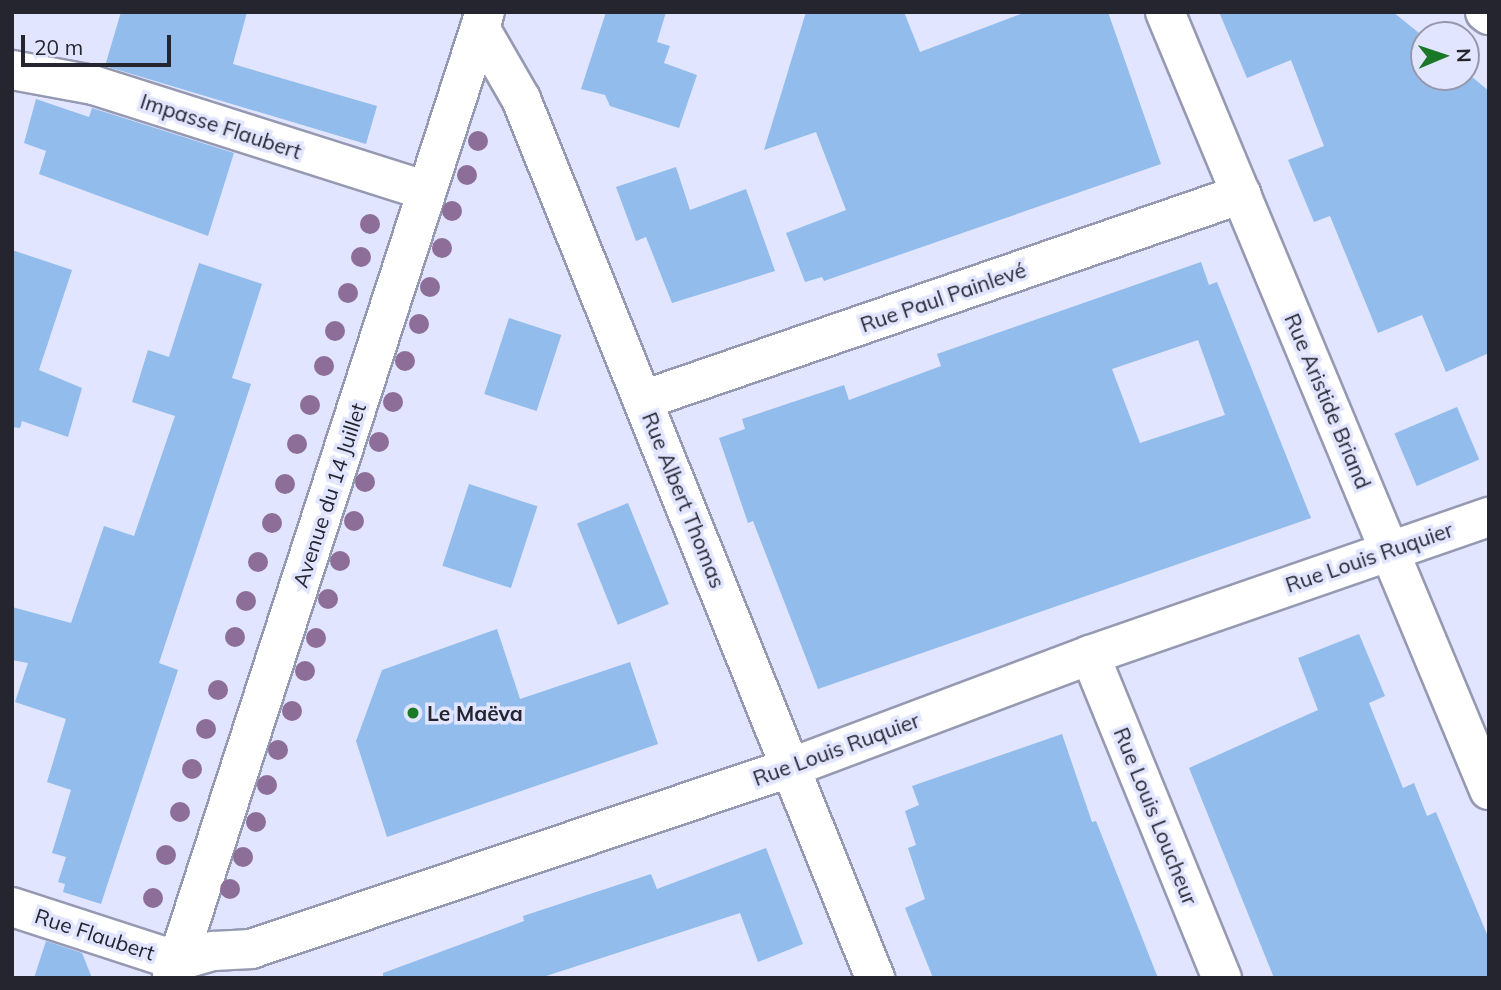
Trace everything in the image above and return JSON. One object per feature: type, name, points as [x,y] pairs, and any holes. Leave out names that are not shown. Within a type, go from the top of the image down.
[{"type":"street","name":"Rue Aristide Briand","points":[[1165,12],[1489,790]]},
{"type":"street","name":"Avenue du 14 Juillet","points":[[179,972],[483,20]]},
{"type":"street","name":"Rue Albert Thomas","points":[[483,20],[521,99],[875,978]]},
{"type":"street","name":"Impasse Flaubert","points":[[12,70],[93,85],[427,191]]},
{"type":"street","name":"Rue Paul Painlevé","points":[[643,400],[1242,194]]},
{"type":"street","name":"Rue Louis Ruquier","points":[[179,972],[214,951],[251,949],[792,767],[1090,655],[1390,549],[1489,517]]},
{"type":"street","name":"Rue Louis Loucheur","points":[[1090,655],[1222,978]]},
{"type":"street","name":"Rue Flaubert","points":[[12,907],[179,972]]},
{"type":"building","points":[[121,12],[247,12],[233,64],[377,106],[366,144],[105,66]]},
{"type":"building","points":[[606,12],[666,12],[657,42],[670,46],[664,63],[697,75],[679,128],[610,106],[605,95],[581,89]]},
{"type":"building","points":[[806,12],[904,12],[920,52],[1026,12],[1108,12],[1161,164],[824,281],[822,277],[805,282],[786,233],[846,210],[816,132],[764,150]]},
{"type":"building","points":[[1219,12],[1393,12],[1410,26],[1410,91],[1480,91],[1480,84],[1489,91],[1489,353],[1446,372],[1422,315],[1378,333],[1330,216],[1314,222],[1288,160],[1324,146],[1291,60],[1247,78]]},
{"type":"building","points":[[36,99],[89,117],[92,108],[234,153],[208,236],[39,174],[46,151],[24,143]]},
{"type":"building","points":[[676,167],[690,210],[746,189],[775,271],[672,303],[646,237],[636,241],[616,187]]},
{"type":"building","points":[[12,250],[72,270],[39,370],[82,388],[68,437],[22,421],[20,428],[12,427]]},
{"type":"building","points":[[1201,262],[1209,285],[1217,282],[1311,518],[818,689],[753,521],[748,523],[719,438],[745,429],[742,419],[844,385],[849,400],[941,366],[937,354]],"holes":[[[1198,340],[1225,415],[1140,443],[1112,369]]]},
{"type":"building","points":[[199,263],[262,284],[232,378],[251,384],[159,663],[178,670],[101,904],[63,892],[65,884],[58,882],[66,857],[52,853],[71,790],[47,782],[66,719],[15,702],[28,663],[12,660],[12,607],[71,623],[104,526],[134,536],[175,416],[132,402],[148,350],[169,357]]},
{"type":"building","points":[[509,318],[561,335],[537,411],[484,394]]},
{"type":"building","points":[[1457,407],[1479,459],[1417,486],[1394,434]]},
{"type":"building","points":[[469,484],[537,506],[511,588],[442,566]]},
{"type":"building","points":[[628,503],[669,604],[618,625],[577,524]]},
{"type":"building","points":[[497,629],[520,699],[630,662],[658,744],[387,837],[356,741],[382,670]]},
{"type":"building","points":[[1359,634],[1385,696],[1369,703],[1403,788],[1414,783],[1427,816],[1436,812],[1489,939],[1489,978],[1274,978],[1189,768],[1318,710],[1298,658]]},
{"type":"building","points":[[1062,734],[1092,822],[1096,821],[1158,978],[933,978],[905,908],[925,899],[908,848],[916,845],[905,811],[919,805],[912,786]]},
{"type":"building","points":[[766,848],[803,944],[758,962],[740,913],[540,978],[383,978],[383,973],[524,921],[523,916],[651,874],[657,889]]},
{"type":"building","points":[[46,941],[82,953],[92,978],[34,978]]},
{"type":"place","name":"Le Maëva","points":[[413,713]]}]
